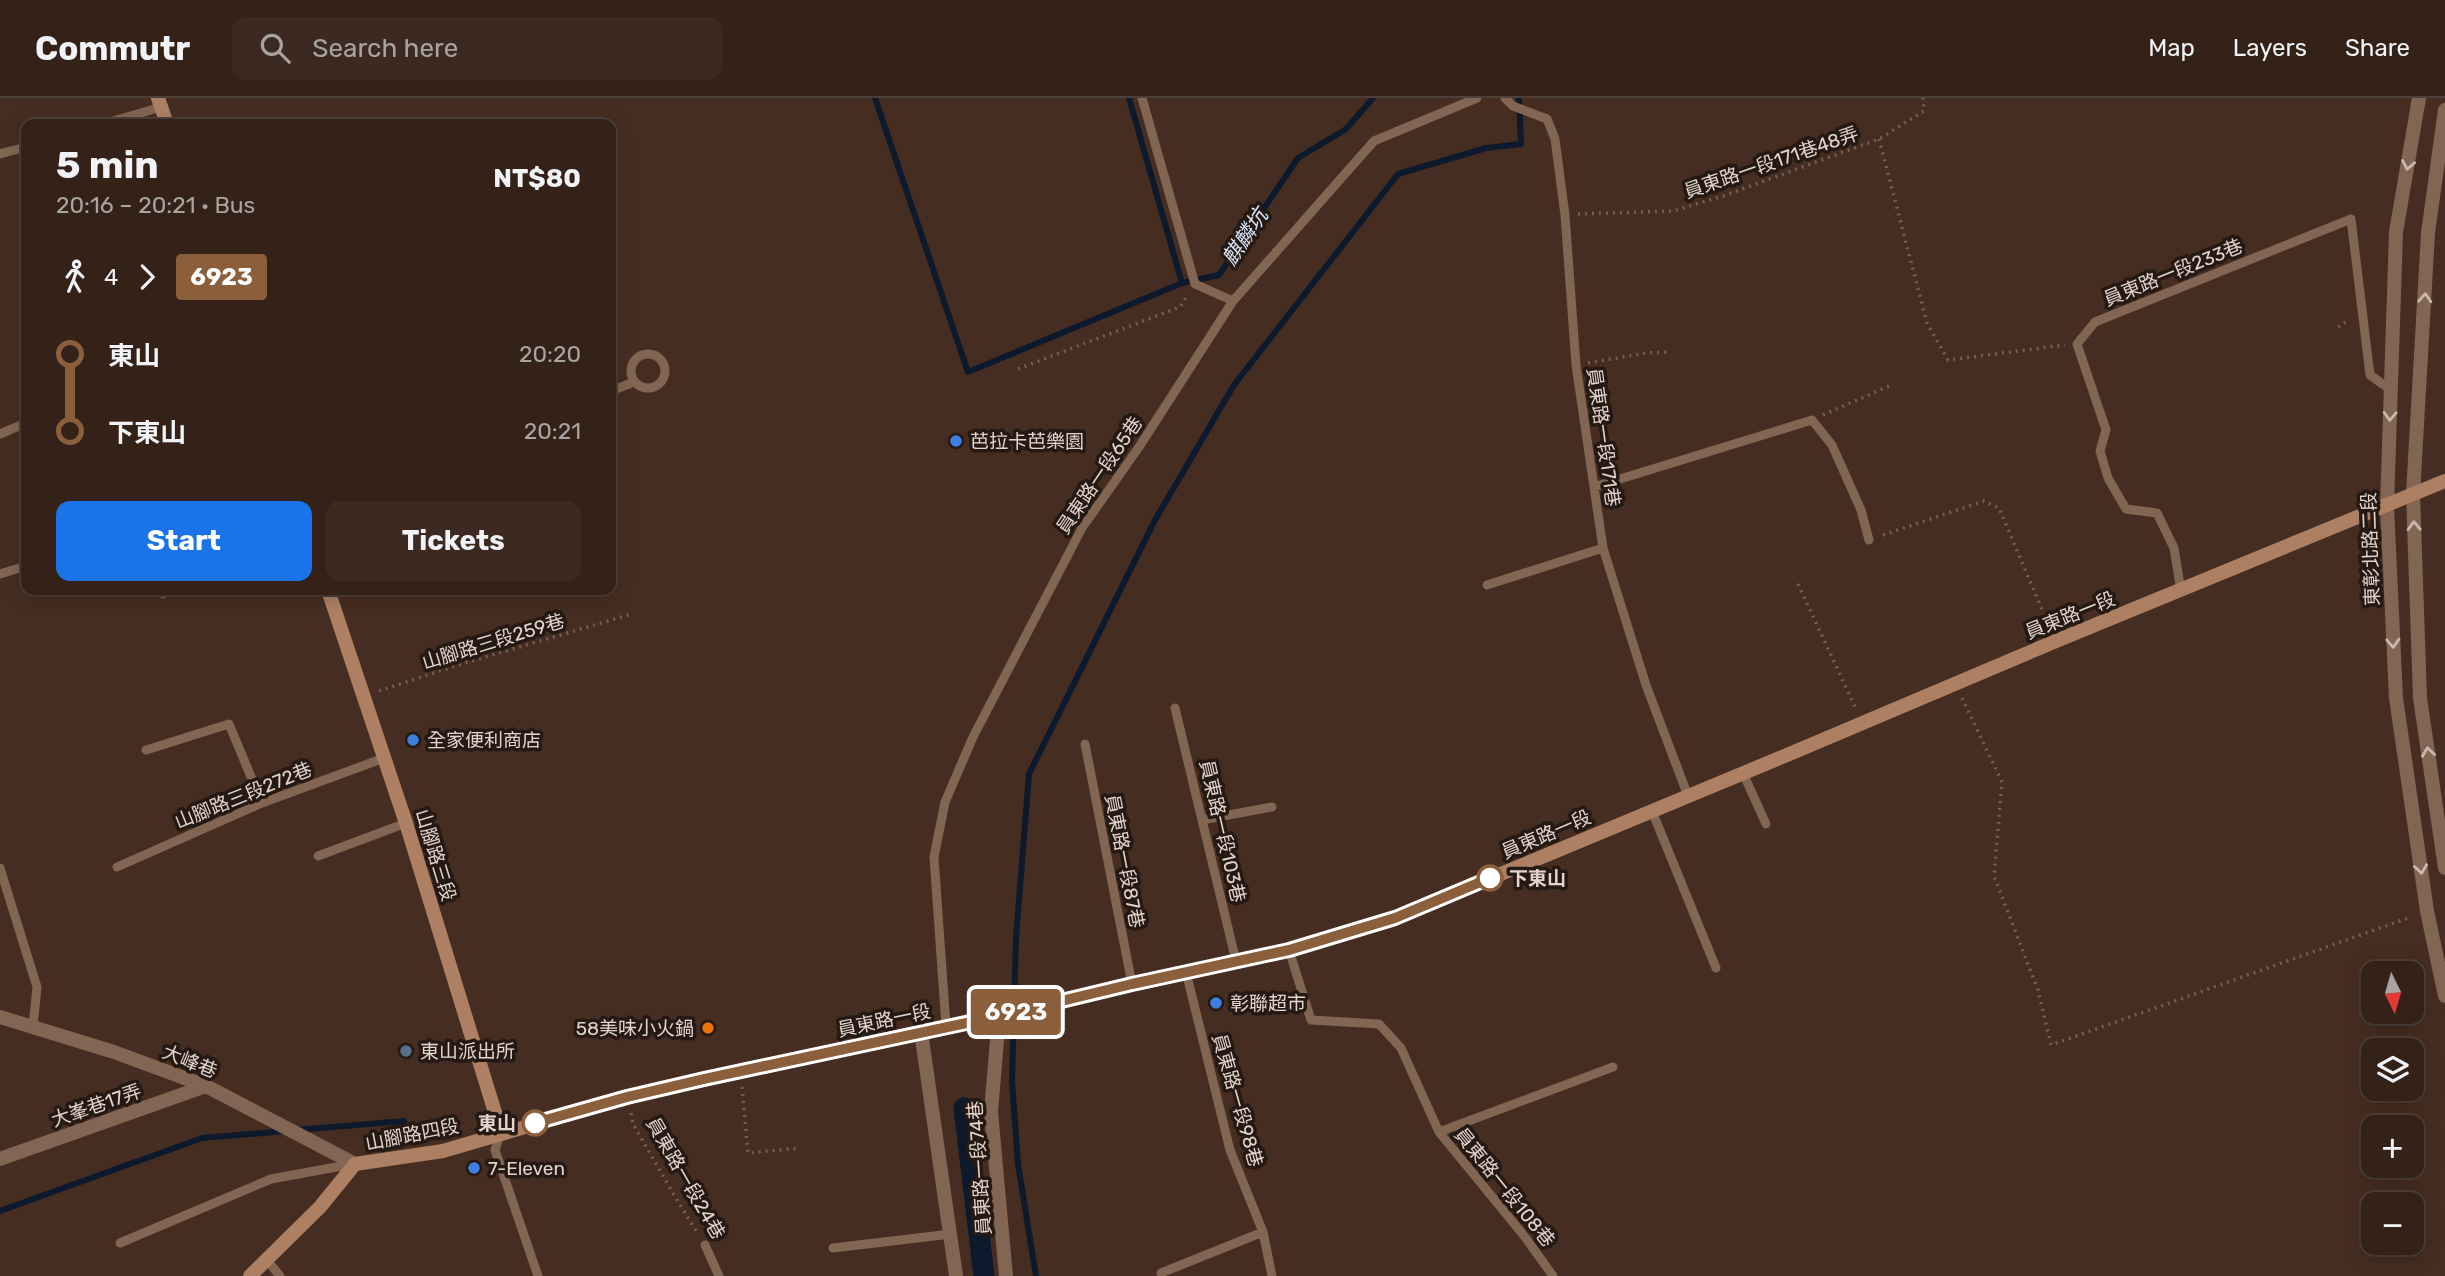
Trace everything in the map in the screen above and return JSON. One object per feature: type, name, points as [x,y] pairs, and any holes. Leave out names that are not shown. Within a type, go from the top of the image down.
[{"type":"main road","name":"員東路一段","points":[[501,1132],[627,1097],[1289,950],[1395,918],[2445,481]]},
{"type":"main road","name":"山腳路三段","points":[[330,595],[406,824],[501,1132]]},
{"type":"main road","name":"山腳路四段","points":[[250,1276],[320,1207],[355,1164],[443,1151],[501,1132]]},
{"type":"street","name":"東彰北路二段","points":[[2419,98],[2396,232],[2387,506],[2396,698],[2427,911],[2445,996]]},
{"type":"street","points":[[2445,110],[2428,233],[2413,494],[2420,698],[2445,869]]},
{"type":"street","name":"員東路一段74巷","points":[[999,1016],[991,1112],[1006,1276]]},
{"type":"street","name":"大峰巷","points":[[0,1017],[114,1052],[206,1086],[355,1164]]},
{"type":"street","points":[[921,1032],[956,1276]]},
{"type":"street","name":"大峯巷17弄","points":[[0,1159],[206,1086]]},
{"type":"lane","points":[[1142,98],[1195,284],[1233,302]]},
{"type":"lane","name":"員東路一段65巷","points":[[946,1026],[934,857],[945,802],[973,737],[1082,528],[1139,447],[1233,302],[1374,141],[1477,98]]},
{"type":"lane","name":"員東路一段171巷","points":[[1505,98],[1513,106],[1547,119],[1555,139],[1565,215],[1576,365],[1603,548],[1646,685],[1688,796]]},
{"type":"lane","points":[[117,119],[160,103]]},
{"type":"lane","points":[[0,154],[21,148]]},
{"type":"lane","name":"員東路一段233巷","points":[[2077,344],[2095,322],[2351,219],[2370,375],[2390,390]]},
{"type":"lane","points":[[2077,344],[2106,430],[2100,451],[2108,478],[2126,509],[2157,513],[2174,548],[2181,591]]},
{"type":"lane","points":[[616,389],[634,382]]},
{"type":"lane","points":[[1594,487],[1812,420],[1832,445],[1861,510],[1869,540]]},
{"type":"lane","points":[[0,434],[21,425]]},
{"type":"lane","points":[[1487,585],[1603,548]]},
{"type":"lane","points":[[0,574],[21,568]]},
{"type":"lane","name":"員東路一段103巷","points":[[1175,708],[1236,961]]},
{"type":"lane","points":[[146,750],[229,724],[261,803]]},
{"type":"lane","name":"員東路一段87巷","points":[[1085,744],[1132,984]]},
{"type":"lane","name":"山腳路三段272巷","points":[[117,867],[261,803],[384,758]]},
{"type":"lane","points":[[1743,773],[1766,824]]},
{"type":"lane","points":[[1202,820],[1272,807]]},
{"type":"lane","points":[[1652,811],[1716,968]]},
{"type":"lane","points":[[318,856],[406,824]]},
{"type":"lane","points":[[0,868],[37,987],[33,1027]]},
{"type":"lane","name":"員東路一段108巷","points":[[1289,950],[1311,1020],[1379,1024],[1401,1048],[1439,1132],[1525,1237],[1553,1276]]},
{"type":"lane","name":"員東路一段98巷","points":[[1186,972],[1230,1150],[1263,1232],[1272,1276]]},
{"type":"lane","points":[[1439,1132],[1613,1067]]},
{"type":"lane","points":[[501,1132],[495,1150],[538,1276]]},
{"type":"lane","points":[[120,1242],[271,1179],[355,1164]]},
{"type":"lane","points":[[1161,1273],[1263,1232]]},
{"type":"lane","points":[[833,1248],[951,1234]]},
{"type":"lane","name":"員東路一段24巷","points":[[705,1245],[719,1276]]},
{"type":"lane","points":[[266,1259],[279,1276]]},
{"type":"path","name":"員東路一段171巷48弄","points":[[1565,215],[1672,211],[1723,196],[1879,139],[1924,110],[1923,98]]},
{"type":"path","points":[[1879,139],[1927,323],[1948,360],[2077,344]]},
{"type":"path","points":[[1018,369],[1180,306],[1195,284]]},
{"type":"path","points":[[1576,365],[1646,353],[1670,352]]},
{"type":"path","points":[[1812,420],[1889,386]]},
{"type":"path","points":[[1869,540],[1984,501],[1999,508],[2056,641]]},
{"type":"path","points":[[1798,584],[1863,723]]},
{"type":"path","name":"山腳路三段259巷","points":[[362,696],[458,664],[632,614]]},
{"type":"path","points":[[1955,683],[2002,782],[1994,876],[2038,989],[2051,1045],[2427,911]]},
{"type":"path","points":[[740,1071],[748,1153],[800,1148]]},
{"type":"path","name":"員東路一段24巷","points":[[627,1097],[633,1124],[705,1245]]},
{"type":"waterway","points":[[875,98],[968,372],[1182,283]]},
{"type":"waterway","name":"麒麟坑","points":[[1129,98],[1182,283],[1219,275],[1298,158],[1346,129],[1373,98]]},
{"type":"waterway","points":[[1036,1276],[1018,1164],[1012,1081],[1016,938],[1029,774],[1155,520],[1234,385],[1398,174],[1486,148],[1521,144],[1519,98]]},
{"type":"waterway","points":[[964,1108],[984,1276]]},
{"type":"waterway","points":[[297,1130],[404,1121]]},
{"type":"waterway","points":[[0,1211],[202,1138],[286,1131]]},
{"type":"bus line","name":"6923","points":[[535,1123],[704,1079],[1289,950],[1395,918],[1490,878]]},
{"type":"place","name":"芭拉卡芭樂園","points":[[956,441]]},
{"type":"place","name":"全家便利商店","points":[[413,740]]},
{"type":"place","name":"下東山","points":[[1490,878]]},
{"type":"place","name":"彰聯超市","points":[[1216,1003]]},
{"type":"place","name":"58美味小火鍋","points":[[708,1028]]},
{"type":"place","name":"東山派出所","points":[[406,1051]]},
{"type":"place","name":"東山","points":[[535,1123]]},
{"type":"place","name":"7-Eleven","points":[[474,1168]]}]
